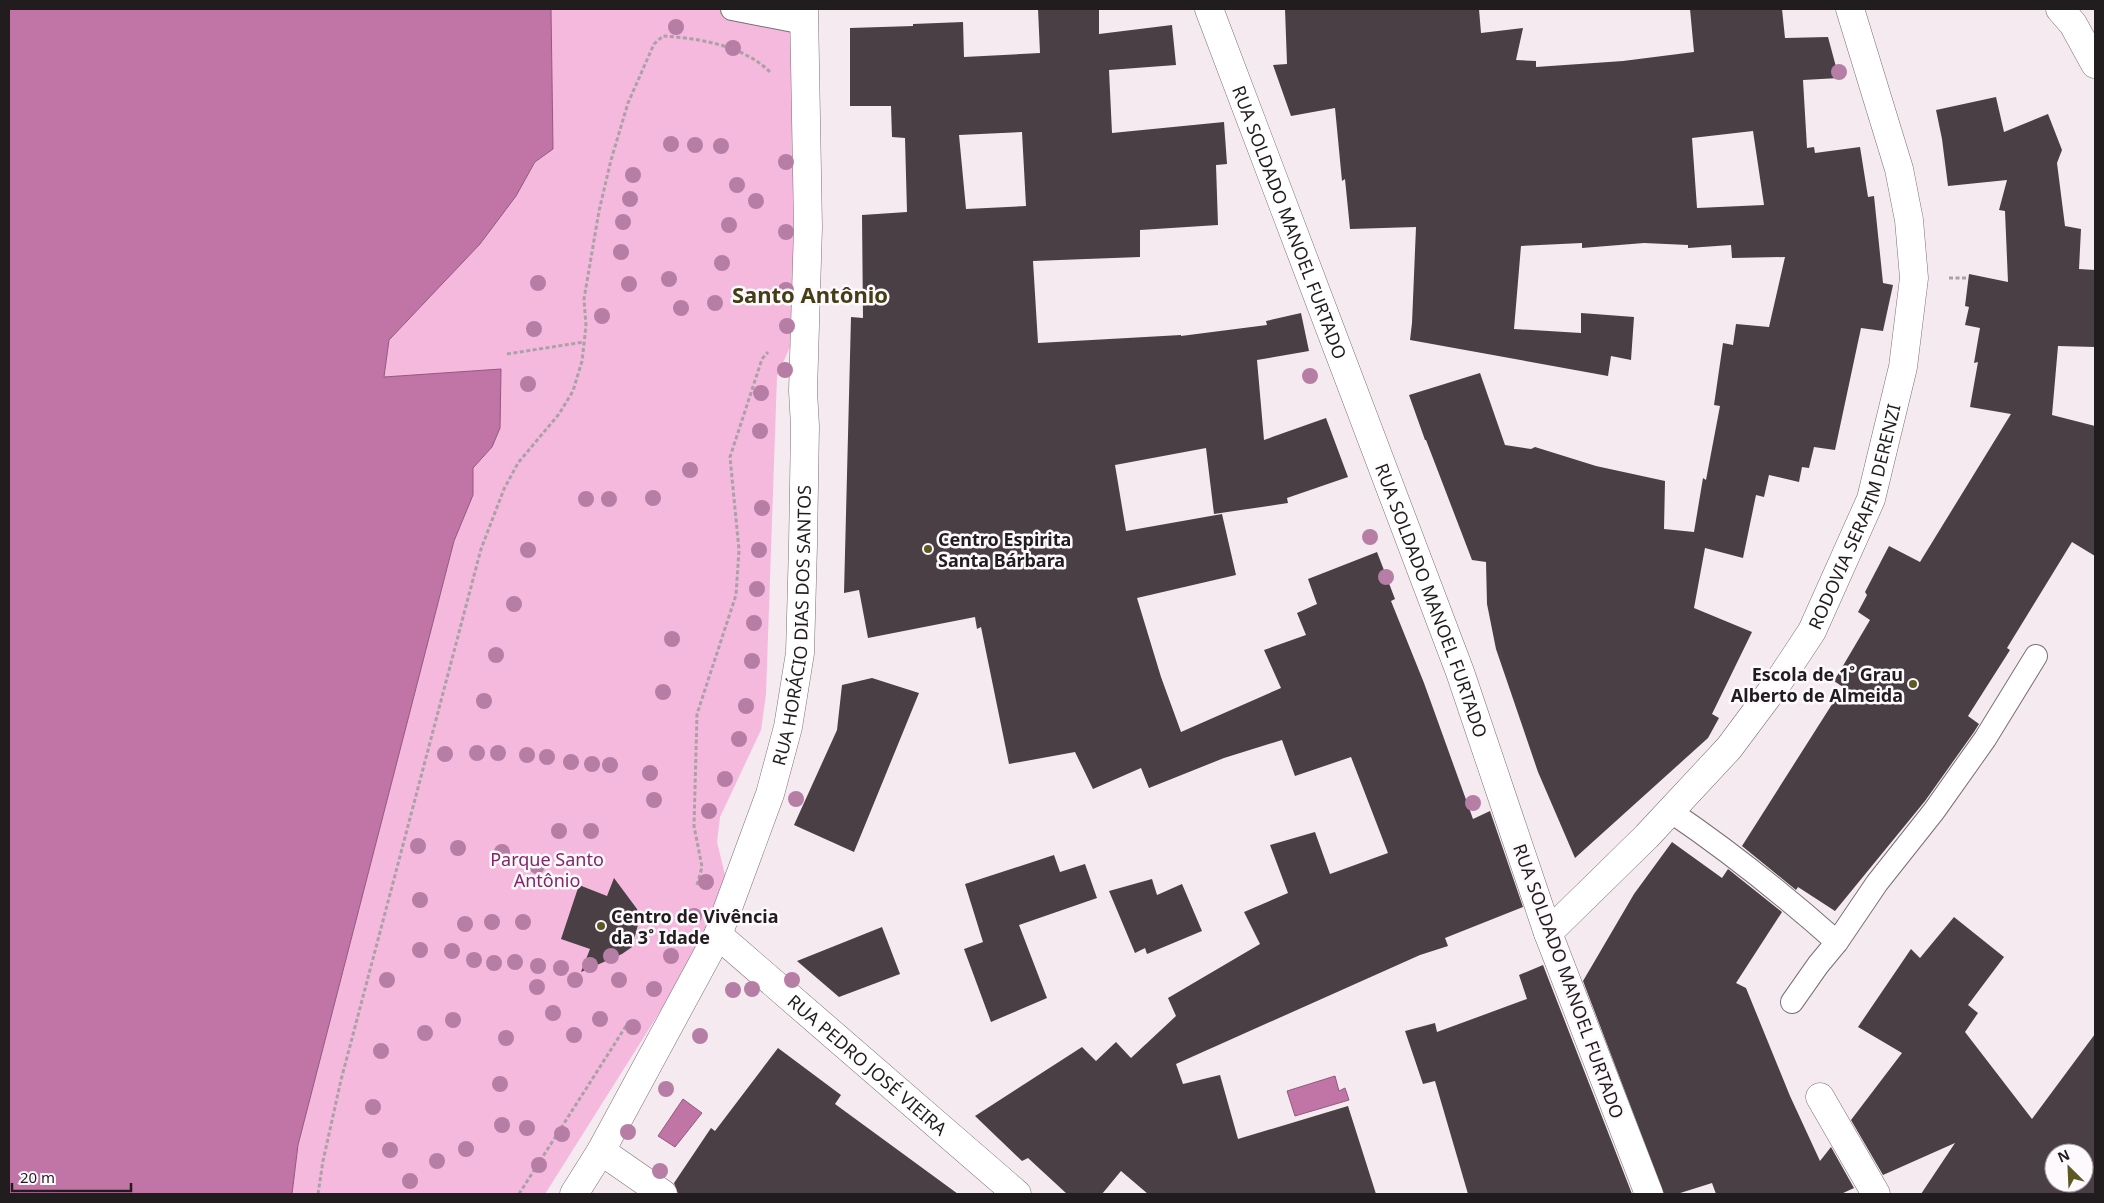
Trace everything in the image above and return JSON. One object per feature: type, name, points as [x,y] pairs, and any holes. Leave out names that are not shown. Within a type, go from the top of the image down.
[{"type":"street","name":"RUA SOLDADO MANOEL FURTADO","points":[[1209,9],[1460,672],[1548,933],[1649,1194]]},
{"type":"street","name":"RODOVIA SERAFIM DERENZI","points":[[1548,933],[1670,811],[1729,748],[1779,681],[1812,631],[1872,499],[1903,367],[1914,278],[1909,220],[1896,160],[1850,9]]},
{"type":"street","points":[[2060,9],[2073,24],[2095,64]]},
{"type":"street","name":"RUA HORÁCIO DIAS DOS SANTOS","points":[[574,1194],[601,1151],[718,935],[770,794],[788,727],[800,653],[805,426],[803,391],[808,227],[804,16]]},
{"type":"street","name":"RUA PEDRO JOSÉ VIEIRA","points":[[718,935],[1017,1194]]},
{"type":"street","points":[[1820,1097],[1876,1194]]},
{"type":"street","points":[[601,1151],[662,1194]]},
{"type":"lane","points":[[732,9],[804,16]]},
{"type":"lane","points":[[1792,1002],[1837,942],[1877,882],[1934,811],[1985,739],[2036,656]]},
{"type":"lane","points":[[1670,811],[1705,834],[1808,916],[1837,942]]},
{"type":"path","points":[[318,1194],[323,1161],[342,1080],[481,549],[504,490],[518,463],[559,414],[573,391],[582,361],[586,326],[584,299],[599,211],[628,103],[654,44],[663,36],[685,37],[732,49],[750,57],[773,75]]},
{"type":"path","points":[[507,354],[584,342]]},
{"type":"path","points":[[694,894],[702,867],[694,826],[697,714],[736,595],[739,550],[730,457],[762,359],[773,347]]},
{"type":"path","points":[[519,1194],[631,1019]]},
{"type":"green space","name":"Parque Santo Antônio","points":[[551,9],[792,9],[794,338],[777,376],[766,694],[761,730],[720,817],[717,842],[726,879],[705,940],[545,1194],[292,1194],[298,1145],[454,541],[473,495],[473,468],[492,447],[500,369],[384,377],[389,340],[480,244],[516,196],[536,162],[553,149]]},
{"type":"shaded area","points":[[9,9],[551,9],[553,149],[535,162],[516,196],[480,244],[389,340],[384,377],[501,369],[500,428],[492,447],[473,468],[473,495],[454,541],[298,1145],[292,1194],[9,1194]]},
{"type":"shaded area","points":[[1335,1076],[1339,1091],[1345,1088],[1349,1100],[1295,1116],[1287,1091]]},
{"type":"shaded area","points":[[683,1099],[702,1113],[675,1147],[658,1136]]},
{"type":"building","points":[[1038,9],[1099,9],[1099,34],[1172,25],[1176,65],[1109,70],[1112,133],[1224,122],[1227,164],[1216,165],[1218,225],[1140,230],[1140,257],[1033,261],[1038,343],[1181,336],[1267,325],[1266,321],[1301,313],[1309,351],[1257,360],[1264,440],[1326,418],[1348,477],[1287,498],[1288,503],[1214,514],[1206,448],[1115,465],[1126,531],[1222,514],[1236,575],[1137,598],[1161,677],[1181,732],[1281,688],[1264,650],[1306,635],[1297,613],[1317,604],[1308,579],[1377,552],[1395,599],[1391,601],[1424,683],[1473,819],[1490,811],[1523,907],[1445,938],[1448,946],[1420,955],[1176,1064],[1183,1084],[1220,1075],[1238,1139],[1348,1106],[1376,1194],[1148,1194],[1121,1171],[1102,1194],[1067,1194],[1028,1158],[1022,1161],[975,1116],[1082,1047],[1096,1061],[1116,1042],[1131,1058],[1176,1016],[1168,998],[1260,944],[1244,912],[1288,893],[1270,845],[1315,832],[1330,874],[1388,853],[1351,757],[1295,776],[1282,740],[1224,758],[1149,788],[1141,768],[1093,789],[1075,752],[1009,764],[981,627],[977,629],[975,617],[868,638],[859,590],[844,593],[851,317],[863,318],[862,215],[907,212],[905,138],[892,137],[891,106],[850,106],[850,28],[963,22],[964,57],[1040,53]],"holes":[[[1022,132],[1026,206],[966,209],[959,135]]]},
{"type":"building","points":[[1285,9],[1479,9],[1481,33],[1523,28],[1516,60],[1536,61],[1536,67],[1623,61],[1694,52],[1690,9],[1782,9],[1785,38],[1828,37],[1839,78],[1803,80],[1807,148],[1814,147],[1815,153],[1860,147],[1868,197],[1874,196],[1883,283],[1893,285],[1883,331],[1861,328],[1835,450],[1814,447],[1809,468],[1802,467],[1799,482],[1769,475],[1764,497],[1756,495],[1743,558],[1705,548],[1694,608],[1752,632],[1712,714],[1719,718],[1708,738],[1575,858],[1538,772],[1496,649],[1487,604],[1486,562],[1472,560],[1409,395],[1480,373],[1505,445],[1531,449],[1535,447],[1596,466],[1665,481],[1664,529],[1694,532],[1703,478],[1706,480],[1720,406],[1714,405],[1723,343],[1733,345],[1736,324],[1769,327],[1785,257],[1732,258],[1731,245],[1688,248],[1688,245],[1644,243],[1582,248],[1582,243],[1521,246],[1514,329],[1581,333],[1581,313],[1634,317],[1631,360],[1611,356],[1608,376],[1410,340],[1416,227],[1350,229],[1345,179],[1342,181],[1335,108],[1291,116],[1273,65],[1287,64]],"holes":[[[1753,131],[1764,205],[1697,208],[1692,138]]]},
{"type":"building","points":[[1996,97],[2004,132],[2048,114],[2062,150],[2057,163],[2065,226],[2081,229],[2079,269],[2095,270],[2095,347],[2058,346],[2052,415],[2095,426],[2095,556],[2072,542],[2007,648],[2010,650],[1968,716],[1979,724],[1974,732],[1925,801],[1835,911],[1798,887],[1796,890],[1742,846],[1843,687],[1834,681],[1870,620],[1858,612],[1867,595],[1865,592],[1889,546],[1920,562],[2011,414],[1970,407],[1978,362],[1974,363],[1980,328],[1965,325],[1969,307],[1965,306],[1969,274],[2008,282],[2005,211],[1999,210],[2007,180],[1948,186],[1936,110]]},
{"type":"building","points":[[872,678],[919,693],[854,852],[794,825],[837,730],[842,685]]},
{"type":"building","points":[[1672,842],[1722,878],[1728,869],[1782,912],[1736,983],[1746,988],[1790,1096],[1820,1161],[1831,1147],[1854,1188],[1841,1194],[1716,1194],[1712,1183],[1677,1194],[1664,1194],[1583,981],[1634,894]]},
{"type":"building","points":[[1054,855],[1060,872],[1085,864],[1097,898],[1019,925],[1047,998],[991,1022],[964,949],[983,942],[965,884]]},
{"type":"building","name":"Centro de Vivência da 3˚ Idade","points":[[614,878],[637,909],[639,921],[632,947],[622,954],[581,972],[590,949],[561,939],[579,885],[607,896]]},
{"type":"building","points":[[1152,879],[1157,895],[1182,884],[1202,931],[1147,954],[1145,948],[1135,953],[1109,891]]},
{"type":"building","points":[[1954,917],[2004,957],[1968,1005],[1978,1013],[1965,1032],[2032,1119],[2095,1034],[2095,1194],[1921,1194],[1955,1143],[1883,1175],[1851,1120],[1902,1053],[1858,1027],[1911,949],[1920,958]]},
{"type":"building","points":[[882,927],[900,974],[839,997],[797,961]]},
{"type":"building","points":[[1543,965],[1632,1194],[1468,1194],[1435,1081],[1423,1084],[1405,1031],[1435,1023],[1437,1032],[1527,999],[1519,975]]},
{"type":"building","points":[[778,1048],[841,1095],[835,1104],[958,1194],[678,1194],[674,1183],[711,1128],[715,1131]]},
{"type":"place","name":"Centro Espirita Santa Bárbara","points":[[928,549]]},
{"type":"place","name":"Escola de 1˚ Grau Alberto de Almeida","points":[[1913,684]]},
{"type":"place","name":"Centro de Vivência da 3˚ Idade","points":[[601,926]]},
{"type":"district","name":"Santo Antônio","points":[[810,294]]}]
